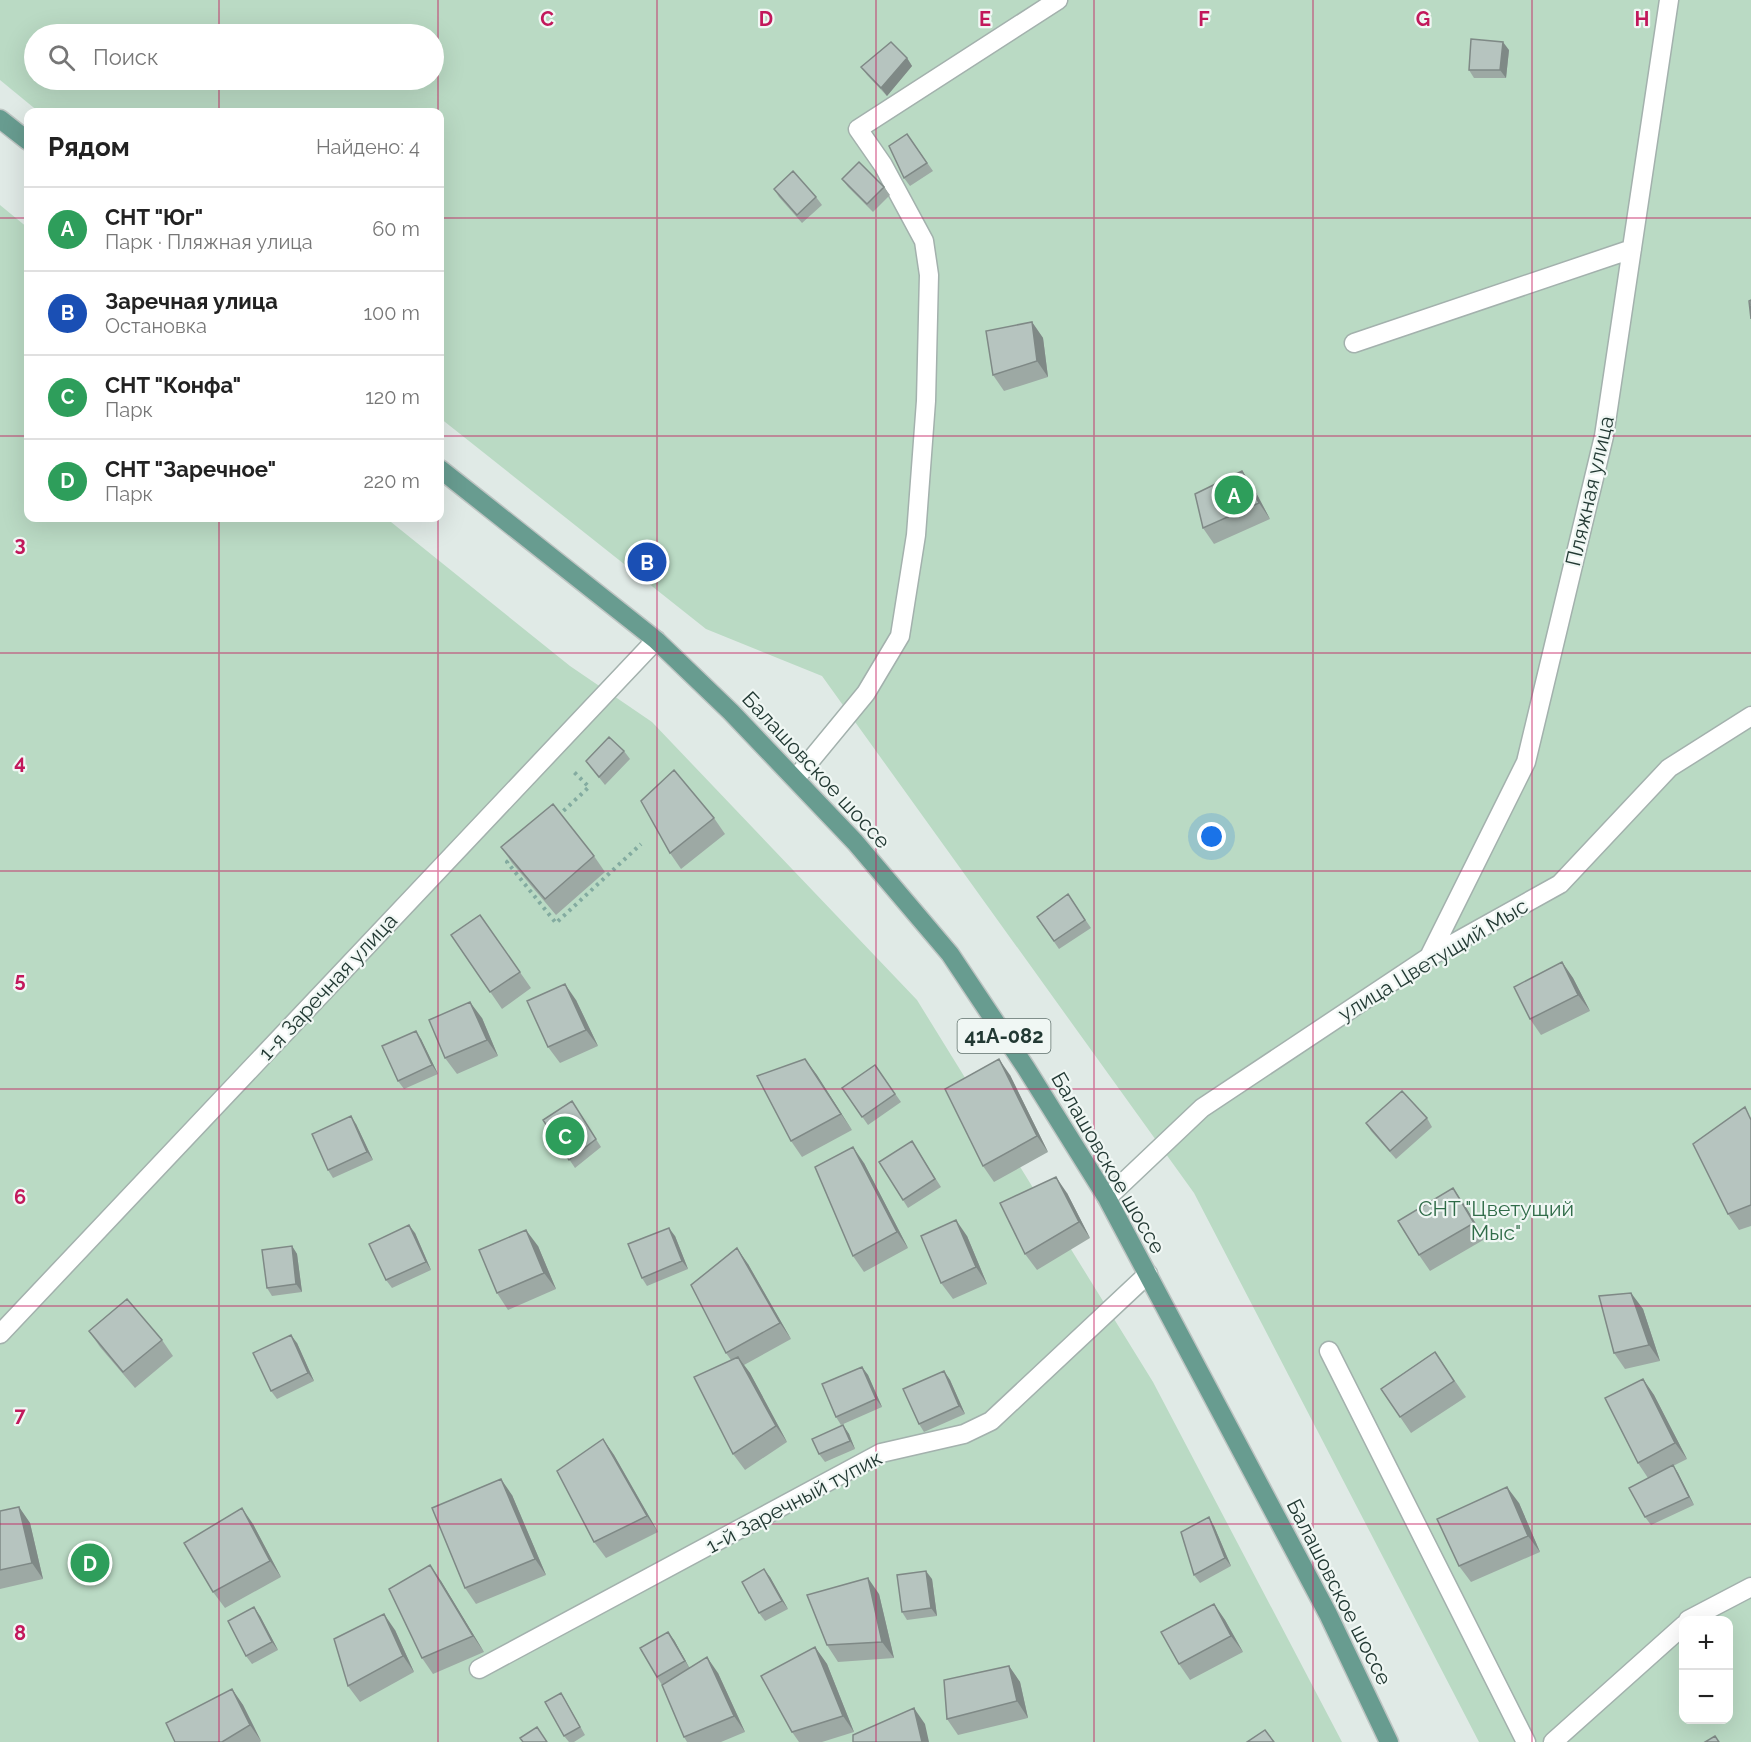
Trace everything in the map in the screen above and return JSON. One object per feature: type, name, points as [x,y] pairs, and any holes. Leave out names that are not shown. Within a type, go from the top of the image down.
[{"type":"main road","points":[[0,118],[24,138]]},
{"type":"main road","name":"Балашовское шоссе","points":[[444,472],[656,640],[731,711],[855,842],[950,954],[1026,1068],[1107,1198],[1328,1614],[1389,1742]]},
{"type":"street","points":[[796,778],[866,693],[900,636],[916,535],[926,401],[929,275],[924,241],[883,165],[858,129],[1058,0]]},
{"type":"street","name":"Пляжная улица","points":[[1428,957],[1526,762],[1604,436],[1669,0]]},
{"type":"street","points":[[1354,343],[1632,249]]},
{"type":"street","name":"1-я Заречная улица","points":[[0,1334],[656,640]]},
{"type":"street","name":"улица Цветущий Мыс","points":[[1107,1198],[1202,1108],[1428,957],[1560,884],[1669,768],[1751,716]]},
{"type":"street","name":"1-й Заречный тупик","points":[[479,1669],[882,1453],[964,1434],[991,1421],[1148,1274]]},
{"type":"street","points":[[1329,1351],[1526,1742]]},
{"type":"street","points":[[1697,1616],[1751,1587]]},
{"type":"street","points":[[1553,1742],[1679,1629]]},
{"type":"path","points":[[556,817],[589,787],[569,766]]},
{"type":"path","points":[[515,854],[507,862],[556,923],[641,844]]},
{"type":"green space","name":"СНТ \"Цветущий Мыс\"","points":[[0,0],[1751,0],[1751,1742],[1479,1742],[1194,1193],[822,676],[706,629],[444,421],[444,108],[34,108],[0,80]]},
{"type":"green space","points":[[0,205],[24,225],[24,522],[391,522],[570,666],[652,722],[917,1000],[1153,1382],[1342,1742],[0,1742]]},
{"type":"building","points":[[1471,39],[1503,42],[1500,70],[1469,70]]},
{"type":"building","points":[[891,42],[907,58],[881,88],[861,67]]},
{"type":"building","points":[[907,134],[927,163],[904,178],[889,146]]},
{"type":"building","points":[[859,162],[884,187],[867,204],[842,179]]},
{"type":"building","points":[[793,171],[816,197],[797,215],[774,189]]},
{"type":"building","points":[[1032,322],[1037,361],[993,375],[986,331]]},
{"type":"building","points":[[1242,471],[1259,503],[1203,528],[1195,494]]},
{"type":"building","points":[[609,737],[624,751],[599,777],[586,761]]},
{"type":"building","points":[[674,770],[714,818],[670,853],[641,801]]},
{"type":"building","points":[[553,804],[594,856],[545,899],[501,847]]},
{"type":"building","points":[[1068,894],[1085,920],[1054,941],[1037,917]]},
{"type":"building","points":[[480,915],[520,972],[490,992],[451,935]]},
{"type":"building","points":[[1562,962],[1578,995],[1530,1019],[1514,987]]},
{"type":"building","points":[[565,984],[586,1030],[548,1047],[527,1001]]},
{"type":"building","points":[[470,1002],[487,1040],[445,1058],[429,1020]]},
{"type":"building","points":[[416,1031],[432,1065],[398,1081],[382,1046]]},
{"type":"building","points":[[805,1059],[841,1114],[791,1141],[757,1076]]},
{"type":"building","points":[[999,1059],[1037,1136],[983,1166],[945,1089]]},
{"type":"building","points":[[875,1065],[895,1094],[862,1117],[842,1088]]},
{"type":"building","points":[[1402,1091],[1427,1118],[1390,1151],[1366,1123]]},
{"type":"building","points":[[572,1101],[596,1139],[569,1160],[543,1120]]},
{"type":"building","points":[[1745,1107],[1751,1120],[1751,1205],[1728,1214],[1693,1144]]},
{"type":"building","points":[[351,1116],[367,1152],[328,1170],[312,1134]]},
{"type":"building","points":[[912,1141],[935,1179],[903,1200],[879,1162]]},
{"type":"building","points":[[853,1147],[897,1232],[853,1256],[815,1167]]},
{"type":"building","points":[[1056,1177],[1079,1222],[1025,1254],[1000,1203]]},
{"type":"building","points":[[1453,1188],[1474,1223],[1419,1255],[1398,1221]]},
{"type":"building","points":[[956,1220],[976,1267],[941,1283],[921,1236]]},
{"type":"building","points":[[409,1225],[426,1262],[386,1280],[369,1244]]},
{"type":"building","points":[[669,1228],[682,1261],[642,1278],[628,1244]]},
{"type":"building","points":[[526,1230],[544,1273],[497,1293],[479,1250]]},
{"type":"building","points":[[292,1246],[296,1284],[267,1288],[262,1250]]},
{"type":"building","points":[[737,1248],[780,1323],[726,1353],[691,1285]]},
{"type":"building","points":[[1631,1293],[1649,1345],[1614,1353],[1599,1296]]},
{"type":"building","points":[[127,1299],[162,1340],[123,1372],[89,1331]]},
{"type":"building","points":[[291,1335],[308,1373],[271,1391],[253,1353]]},
{"type":"building","points":[[1435,1352],[1454,1381],[1400,1417],[1381,1389]]},
{"type":"building","points":[[738,1357],[776,1426],[733,1454],[694,1377]]},
{"type":"building","points":[[862,1367],[876,1399],[836,1417],[822,1384]]},
{"type":"building","points":[[944,1371],[959,1406],[919,1424],[903,1389]]},
{"type":"building","points":[[1643,1379],[1675,1443],[1638,1463],[1605,1398]]},
{"type":"building","points":[[843,1425],[850,1441],[819,1454],[812,1439]]},
{"type":"building","points":[[603,1439],[647,1516],[594,1542],[557,1471]]},
{"type":"building","points":[[1673,1465],[1689,1497],[1645,1517],[1629,1488]]},
{"type":"building","points":[[501,1479],[535,1559],[465,1588],[432,1508]]},
{"type":"building","points":[[1507,1487],[1528,1536],[1459,1566],[1437,1519]]},
{"type":"building","points":[[19,1507],[32,1563],[0,1570],[0,1511]]},
{"type":"building","points":[[242,1508],[270,1561],[213,1592],[184,1543]]},
{"type":"building","points":[[1209,1517],[1225,1558],[1194,1575],[1181,1532]]},
{"type":"building","points":[[430,1565],[473,1636],[422,1658],[389,1589]]},
{"type":"building","points":[[764,1569],[782,1601],[759,1613],[742,1582]]},
{"type":"building","points":[[926,1571],[931,1608],[902,1612],[897,1575]]},
{"type":"building","points":[[868,1578],[882,1642],[827,1645],[807,1595]]},
{"type":"building","points":[[1214,1604],[1231,1636],[1179,1664],[1161,1632]]},
{"type":"building","points":[[254,1607],[272,1642],[246,1656],[228,1621]]},
{"type":"building","points":[[384,1614],[403,1656],[348,1686],[334,1639]]},
{"type":"building","points":[[668,1632],[685,1661],[657,1677],[640,1648]]},
{"type":"building","points":[[815,1647],[843,1716],[792,1732],[761,1676]]},
{"type":"building","points":[[707,1657],[734,1716],[684,1737],[662,1685]]},
{"type":"building","points":[[1009,1666],[1017,1701],[947,1719],[944,1680]]},
{"type":"building","points":[[232,1689],[250,1725],[222,1742],[175,1742],[166,1723]]},
{"type":"building","points":[[561,1693],[580,1727],[564,1736],[545,1702]]},
{"type":"building","points":[[914,1708],[922,1742],[853,1742],[853,1735]]},
{"type":"building","points":[[537,1727],[547,1742],[523,1742],[520,1738]]},
{"type":"building","points":[[1265,1730],[1274,1742],[1247,1742]]},
{"type":"building","points":[[1715,1736],[1719,1742],[1705,1742]]},
{"type":"place","name":"СНТ \"Юг\"","points":[[1234,495]]},
{"type":"place","name":"Заречная улица","points":[[647,562]]},
{"type":"place","name":"СНТ \"Конфа\"","points":[[565,1136]]},
{"type":"place","name":"СНТ \"Заречное\"","points":[[90,1563]]}]
